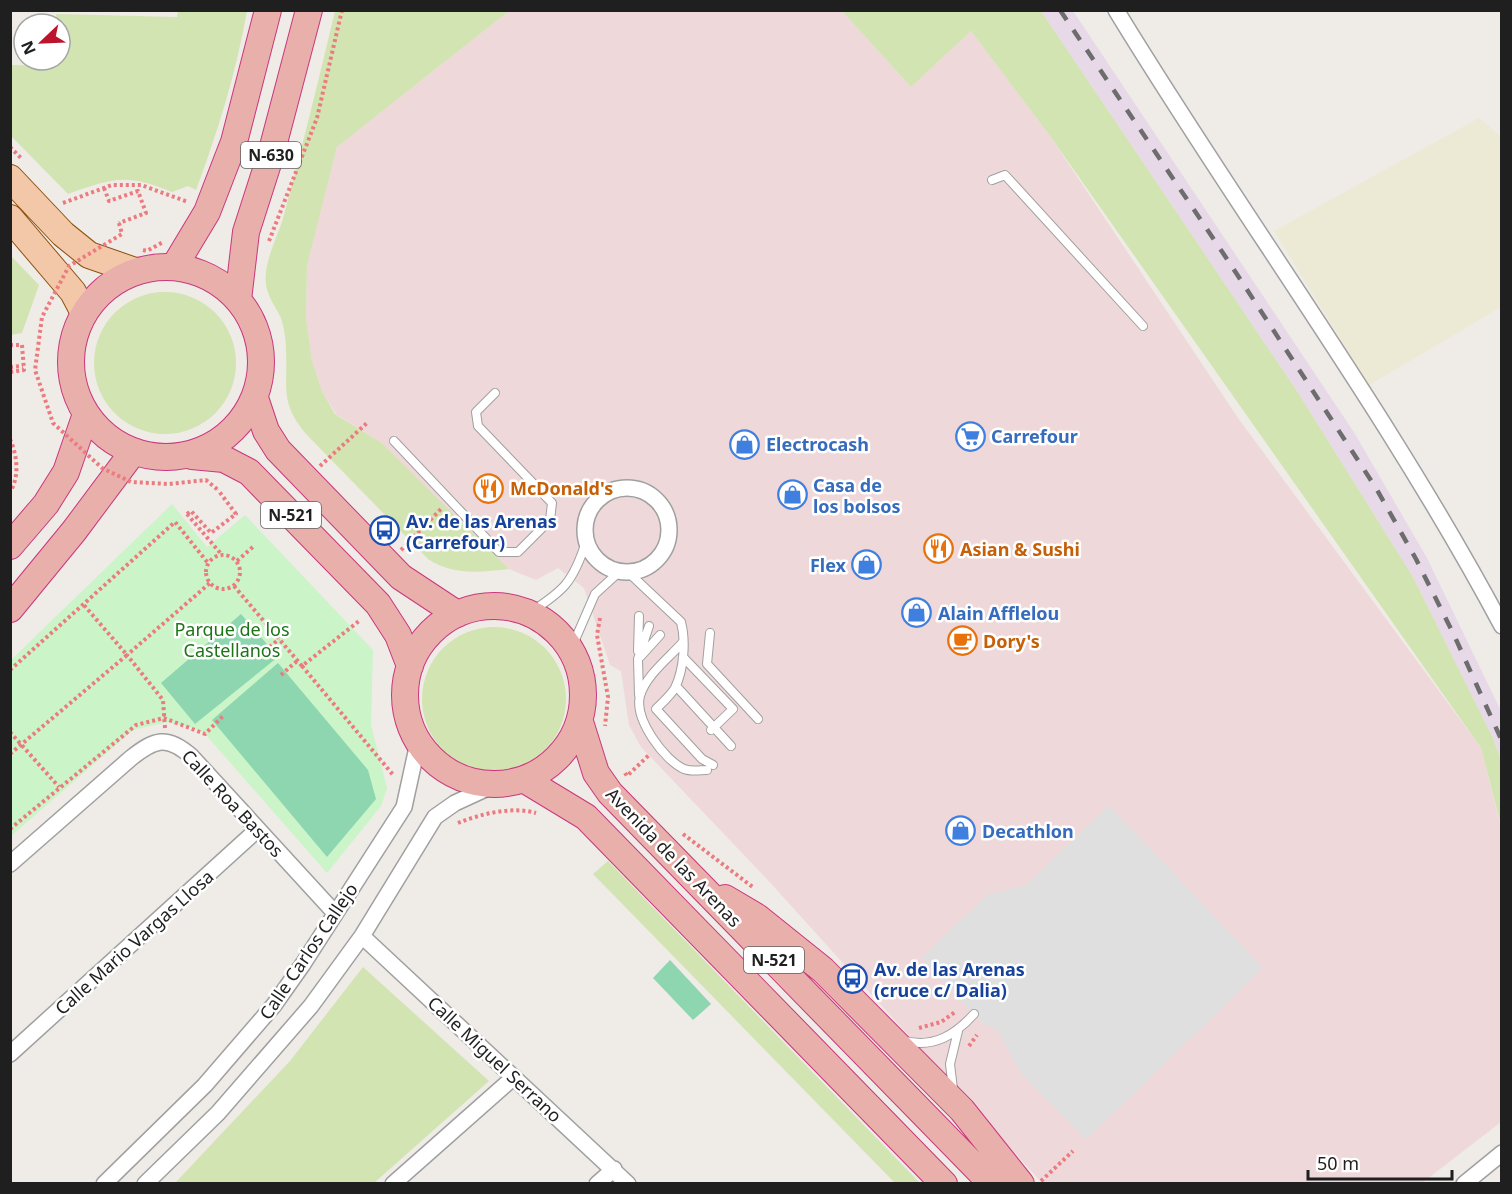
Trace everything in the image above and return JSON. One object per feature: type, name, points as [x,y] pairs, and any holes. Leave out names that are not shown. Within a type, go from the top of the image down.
[{"type":"highway","name":"N-630","points":[[174,267],[207,212],[234,142],[268,10]]},
{"type":"highway","name":"N-630","points":[[238,300],[246,232],[271,154],[309,10]]},
{"type":"highway","points":[[136,261],[154,267],[174,267],[220,283],[238,300],[252,321],[260,344],[261,372],[255,398],[239,424],[216,444],[188,456],[161,458],[133,452],[106,437],[86,414],[75,390],[70,364],[74,338],[84,313],[97,295],[136,261]]},
{"type":"highway","name":"N-521","points":[[255,398],[266,431],[278,450],[410,584],[457,614]]},
{"type":"highway","points":[[10,546],[46,504],[66,472],[86,414]]},
{"type":"highway","points":[[10,609],[74,531],[133,452]]},
{"type":"highway","name":"N-521","points":[[188,456],[224,459],[249,472],[378,604],[398,635],[410,666]]},
{"type":"highway","name":"N-521","points":[[418,743],[408,718],[405,692],[410,666],[420,645],[436,627],[457,614],[480,607],[505,606],[529,613],[552,627],[570,649],[581,672],[584,697],[580,722],[568,747],[549,766],[525,780],[494,785]]},
{"type":"highway","name":"Avenida de las Arenas","points":[[580,722],[596,773],[610,793],[992,1184]]},
{"type":"highway","points":[[418,743],[438,765],[464,780],[494,785]]},
{"type":"highway","name":"Avenida de las Arenas","points":[[525,780],[586,817],[944,1184]]},
{"type":"highway","points":[[699,884],[757,917],[823,970],[962,1110],[1021,1184]]},
{"type":"main road","points":[[18,171],[63,234],[136,261]]},
{"type":"main road","points":[[10,218],[73,292],[84,313]]},
{"type":"street","points":[[1116,10],[1384,424],[1502,626]]},
{"type":"street","points":[[624,488],[647,493],[663,510],[669,534],[666,546],[653,564],[624,572],[598,562],[586,542],[586,519],[599,499],[613,490],[624,488]]},
{"type":"street","name":"Calle Roa Bastos","points":[[10,864],[127,760],[149,744],[166,741],[176,744],[191,756],[334,912]]},
{"type":"street","name":"Calle Carlos Callejo","points":[[104,1184],[205,1085],[242,1043],[303,964],[334,912],[397,818],[408,792],[418,743]]},
{"type":"street","name":"Calle Carlos Callejo","points":[[145,1184],[218,1113],[311,1006],[362,936],[435,817],[455,803],[494,785]]},
{"type":"street","name":"Calle Mario Vargas Llosa","points":[[10,1054],[258,830]]},
{"type":"street","name":"Calle Miguel Serrano","points":[[362,936],[628,1184]]},
{"type":"street","points":[[393,1184],[514,1077]]},
{"type":"street","points":[[1464,1184],[1502,1153]]},
{"type":"street","points":[[597,1184],[614,1169]]},
{"type":"lane","points":[[992,180],[1005,175],[1143,326]]},
{"type":"lane","points":[[394,441],[499,552],[507,554],[518,552],[550,520],[552,503],[478,426],[476,412],[495,393]]},
{"type":"lane","points":[[529,613],[557,595],[567,584],[579,564],[586,542]]},
{"type":"lane","points":[[570,649],[595,594],[624,572],[681,622],[683,657],[676,686],[656,709],[695,746],[710,767],[690,770],[672,761],[647,730],[639,698],[639,616]]},
{"type":"lane","points":[[638,659],[649,626]]},
{"type":"lane","points":[[710,633],[708,664],[758,719]]},
{"type":"lane","points":[[638,659],[660,635]]},
{"type":"lane","points":[[639,698],[647,681],[683,642]]},
{"type":"lane","points":[[683,657],[733,709],[711,727]]},
{"type":"lane","points":[[676,686],[711,727],[731,746]]},
{"type":"lane","points":[[890,1035],[908,1042],[923,1044],[935,1042],[958,1031],[974,1014]]},
{"type":"lane","points":[[958,1031],[950,1064],[953,1091],[962,1110]]},
{"type":"path","points":[[269,241],[317,118],[342,10]]},
{"type":"path","points":[[10,147],[18,171]]},
{"type":"path","points":[[63,203],[112,185],[141,185],[191,204],[187,212]]},
{"type":"path","points":[[10,670],[175,522],[208,563],[207,575],[210,583],[223,589],[234,586],[241,571],[237,561],[222,555],[187,514],[191,510],[211,533],[236,514],[218,490],[206,480],[168,484],[131,482],[102,468],[53,423],[35,370],[42,317],[69,266],[122,234],[119,223],[146,213],[138,191],[110,201],[104,188]]},
{"type":"path","points":[[56,195],[72,210]]},
{"type":"path","points":[[136,261],[147,251],[173,236]]},
{"type":"path","points":[[98,248],[118,247]]},
{"type":"path","points":[[10,345],[22,345],[24,370],[10,369]]},
{"type":"path","points":[[306,478],[367,423]]},
{"type":"path","points":[[10,439],[16,458],[16,474],[10,492]]},
{"type":"path","points":[[388,563],[450,501]]},
{"type":"path","points":[[237,561],[254,546]]},
{"type":"path","points":[[208,563],[222,555]]},
{"type":"path","points":[[10,754],[210,583]]},
{"type":"path","points":[[234,586],[408,792]]},
{"type":"path","points":[[83,604],[128,655],[163,700],[166,741]]},
{"type":"path","points":[[601,614],[597,634],[608,697],[606,735]]},
{"type":"path","points":[[302,666],[358,621]]},
{"type":"path","points":[[265,651],[279,639]]},
{"type":"path","points":[[281,675],[297,661]]},
{"type":"path","points":[[10,829],[136,725],[164,718],[205,734],[224,715]]},
{"type":"path","points":[[10,732],[59,787]]},
{"type":"path","points":[[618,766],[627,777],[643,761]]},
{"type":"path","points":[[453,825],[478,815],[510,811],[533,812],[541,815]]},
{"type":"path","points":[[1038,1184],[1073,1151]]},
{"type":"shaded area","points":[[509,11],[842,11],[911,87],[971,31],[1050,136],[1238,418],[1481,748],[1502,831],[1501,1122],[1422,1183],[1042,1183],[766,878],[641,747],[629,725],[621,671],[610,665],[584,588],[558,568],[536,580],[509,569],[382,443],[336,414],[322,391],[312,361],[306,319],[307,266],[337,147]]},
{"type":"shaded area","points":[[1041,11],[1073,11],[1355,434],[1427,558],[1501,711],[1501,760],[1493,738],[1413,577],[1297,391]]},
{"type":"shaded area","points":[[1479,118],[1501,137],[1501,307],[1369,385],[1274,231]]},
{"type":"shaded area","points":[[1109,805],[1263,968],[1086,1140],[1021,1073],[999,1033],[993,1027],[984,1025],[921,958],[987,895],[1026,885]]},
{"type":"green space","points":[[178,11],[247,11],[226,102],[196,190],[188,186],[172,192],[143,182],[120,180],[97,184],[68,194],[11,136],[11,65],[12,72],[72,72],[72,14],[177,17]]},
{"type":"green space","points":[[335,11],[509,11],[337,147],[307,266],[306,319],[312,361],[322,391],[335,414],[382,443],[509,569],[477,572],[457,570],[428,559],[307,435],[292,413],[289,404],[286,385],[285,334],[281,318],[267,290],[267,267],[284,215]]},
{"type":"green space","points":[[842,11],[1041,11],[1297,391],[1413,577],[1493,738],[1501,760],[1501,825],[1481,748],[1050,136],[971,31],[911,87]]},
{"type":"green space","points":[[11,256],[39,285],[22,333],[11,335]]},
{"type":"green space","points":[[165,292],[192,298],[215,313],[230,336],[236,363],[230,390],[215,413],[192,428],[165,434],[138,428],[115,413],[100,390],[94,363],[100,336],[115,313],[138,298]]},
{"type":"green space","name":"Parque de los Castellanos","points":[[172,504],[207,547],[245,515],[373,650],[371,725],[387,788],[381,806],[327,873],[205,734],[194,728],[168,722],[133,730],[11,836],[11,660]]},
{"type":"green space","points":[[241,614],[278,657],[195,724],[161,683]]},
{"type":"green space","points":[[494,627],[522,632],[545,648],[561,671],[566,699],[561,727],[545,750],[522,766],[494,771],[466,766],[443,750],[427,727],[422,699],[427,671],[443,648],[466,632]]},
{"type":"green space","points":[[278,663],[368,770],[376,799],[327,857],[212,720]]},
{"type":"green space","points":[[608,861],[920,1183],[895,1183],[593,874]]},
{"type":"green space","points":[[670,960],[711,1004],[693,1020],[653,978]]},
{"type":"green space","points":[[363,967],[489,1081],[374,1183],[175,1183],[290,1061]]},
{"type":"railway","points":[[1060,10],[1229,262],[1376,488],[1416,559],[1454,635],[1502,741]]},
{"type":"place","name":"Carrefour","points":[[970,436]]},
{"type":"place","name":"Electrocash","points":[[745,444]]},
{"type":"place","name":"McDonald's","points":[[489,488]]},
{"type":"place","name":"Casa de los bolsos","points":[[792,495]]},
{"type":"place","name":"Av. de las Arenas (Carrefour)","points":[[385,531]]},
{"type":"place","name":"Asian & Sushi","points":[[939,549]]},
{"type":"place","name":"Flex","points":[[867,565]]},
{"type":"place","name":"Alain Afflelou","points":[[917,613]]},
{"type":"place","name":"Dory's","points":[[962,641]]},
{"type":"place","name":"Decathlon","points":[[961,831]]},
{"type":"place","name":"Av. de las Arenas (cruce c/ Dalia)","points":[[853,979]]}]
